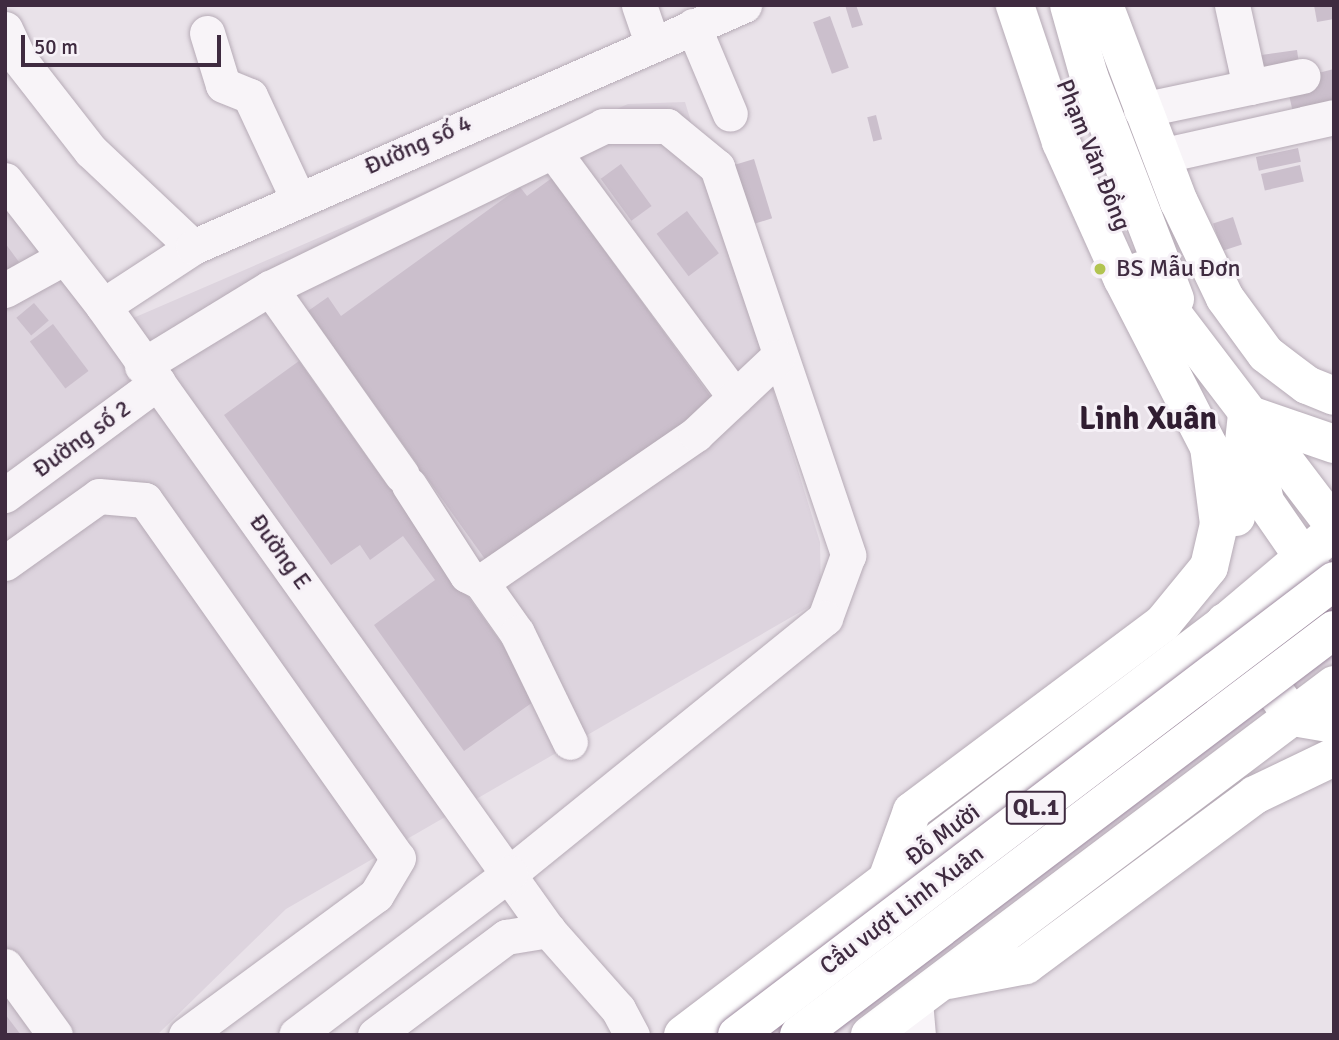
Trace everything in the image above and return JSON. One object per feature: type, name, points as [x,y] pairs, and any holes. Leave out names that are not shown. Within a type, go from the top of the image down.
[{"type":"highway","points":[[888,877],[912,811],[1163,623],[1209,567],[1219,524],[1209,447],[1122,278],[1061,142],[1015,5]]},
{"type":"highway","name":"Phạm Văn Đồng","points":[[1037,5],[1067,96],[1145,283],[1185,331],[1334,529]]},
{"type":"highway","name":"Phạm Văn Đồng","points":[[1069,5],[1090,76],[1185,331]]},
{"type":"highway","points":[[1104,5],[1160,156],[1245,330],[1288,372],[1334,396]]},
{"type":"highway","points":[[1334,444],[1247,414],[1224,624],[1293,717],[1334,724]]},
{"type":"highway","name":"Phạm Văn Đồng","points":[[1247,414],[1265,502],[1300,555],[1334,598]]},
{"type":"highway","name":"Đỗ Mười","points":[[683,1035],[1224,624],[1300,555],[1334,529]]},
{"type":"highway","name":"Cầu vượt Linh Xuân","points":[[737,1035],[1334,581]]},
{"type":"highway","name":"Cầu vượt Linh Xuân","points":[[800,1035],[1334,631]]},
{"type":"highway","points":[[925,1006],[1334,685]]},
{"type":"highway","points":[[870,1035],[925,1006],[1026,965],[1234,809],[1282,778],[1334,757]]},
{"type":"street","points":[[639,5],[652,42]]},
{"type":"street","name":"Đường số 4","points":[[103,306],[193,247],[652,42],[744,5]]},
{"type":"street","points":[[1232,5],[1250,87]]},
{"type":"street","points":[[693,26],[730,114]]},
{"type":"street","points":[[5,29],[19,59],[91,151],[193,247]]},
{"type":"street","points":[[207,33],[223,85],[250,96],[298,199]]},
{"type":"street","points":[[1141,110],[1302,76]]},
{"type":"street","points":[[1160,156],[1334,117]]},
{"type":"street","name":"Đường số 2","points":[[5,495],[150,374],[270,288],[603,127],[667,126],[717,167],[778,357],[848,555],[825,618],[510,873],[296,1035]]},
{"type":"street","points":[[553,151],[735,397]]},
{"type":"street","name":"Đường E","points":[[5,180],[63,258],[103,306],[510,873],[548,930],[618,1009],[632,1035]]},
{"type":"street","points":[[5,290],[63,258]]},
{"type":"street","points":[[270,288],[405,480],[467,575],[481,582],[529,655],[570,742]]},
{"type":"street","points":[[481,582],[696,434],[778,357]]},
{"type":"street","points":[[5,563],[99,496],[145,500],[398,858],[376,895],[186,1035]]},
{"type":"street","points":[[375,1035],[506,937],[548,930]]},
{"type":"street","points":[[5,966],[55,1035]]},
{"type":"shaded area","points":[[685,102],[820,542],[821,600],[286,909],[157,1035],[5,1035],[5,155],[124,322],[628,104]]},
{"type":"building","points":[[845,5],[856,5],[863,25],[852,28]]},
{"type":"building","points":[[1314,5],[1334,5],[1334,19],[1317,22]]},
{"type":"building","points":[[830,16],[849,68],[832,74],[813,22]]},
{"type":"building","points":[[1297,50],[1299,65],[1229,75],[1227,60]]},
{"type":"building","points":[[1334,69],[1334,103],[1293,113],[1286,81]]},
{"type":"building","points":[[876,115],[882,139],[873,141],[867,117]]},
{"type":"building","points":[[1298,148],[1301,162],[1259,171],[1256,157]]},
{"type":"building","points":[[754,159],[772,218],[747,226],[729,167]]},
{"type":"building","points":[[621,164],[652,206],[631,221],[601,179]]},
{"type":"building","points":[[1300,165],[1304,182],[1265,191],[1261,174]]},
{"type":"building","points":[[552,178],[716,404],[490,566],[424,474],[395,494],[540,697],[464,751],[374,625],[435,580],[403,536],[370,560],[360,545],[331,565],[224,415],[299,361],[387,485],[417,464],[308,311],[328,297],[341,316],[520,187],[527,196]]},
{"type":"building","points":[[687,211],[719,253],[689,276],[657,234]]},
{"type":"building","points":[[1233,217],[1242,245],[1222,251],[1213,223]]},
{"type":"building","points":[[5,243],[19,262],[5,273]]},
{"type":"building","points":[[34,303],[49,321],[31,335],[16,318]]},
{"type":"building","points":[[53,324],[89,371],[65,389],[30,341]]},
{"type":"building","points":[[5,1014],[21,1035],[5,1035]]},
{"type":"place","name":"BS Mẫu Đơn","points":[[1100,269]]},
{"type":"district","name":"Linh Xuân","points":[[1148,419]]}]
